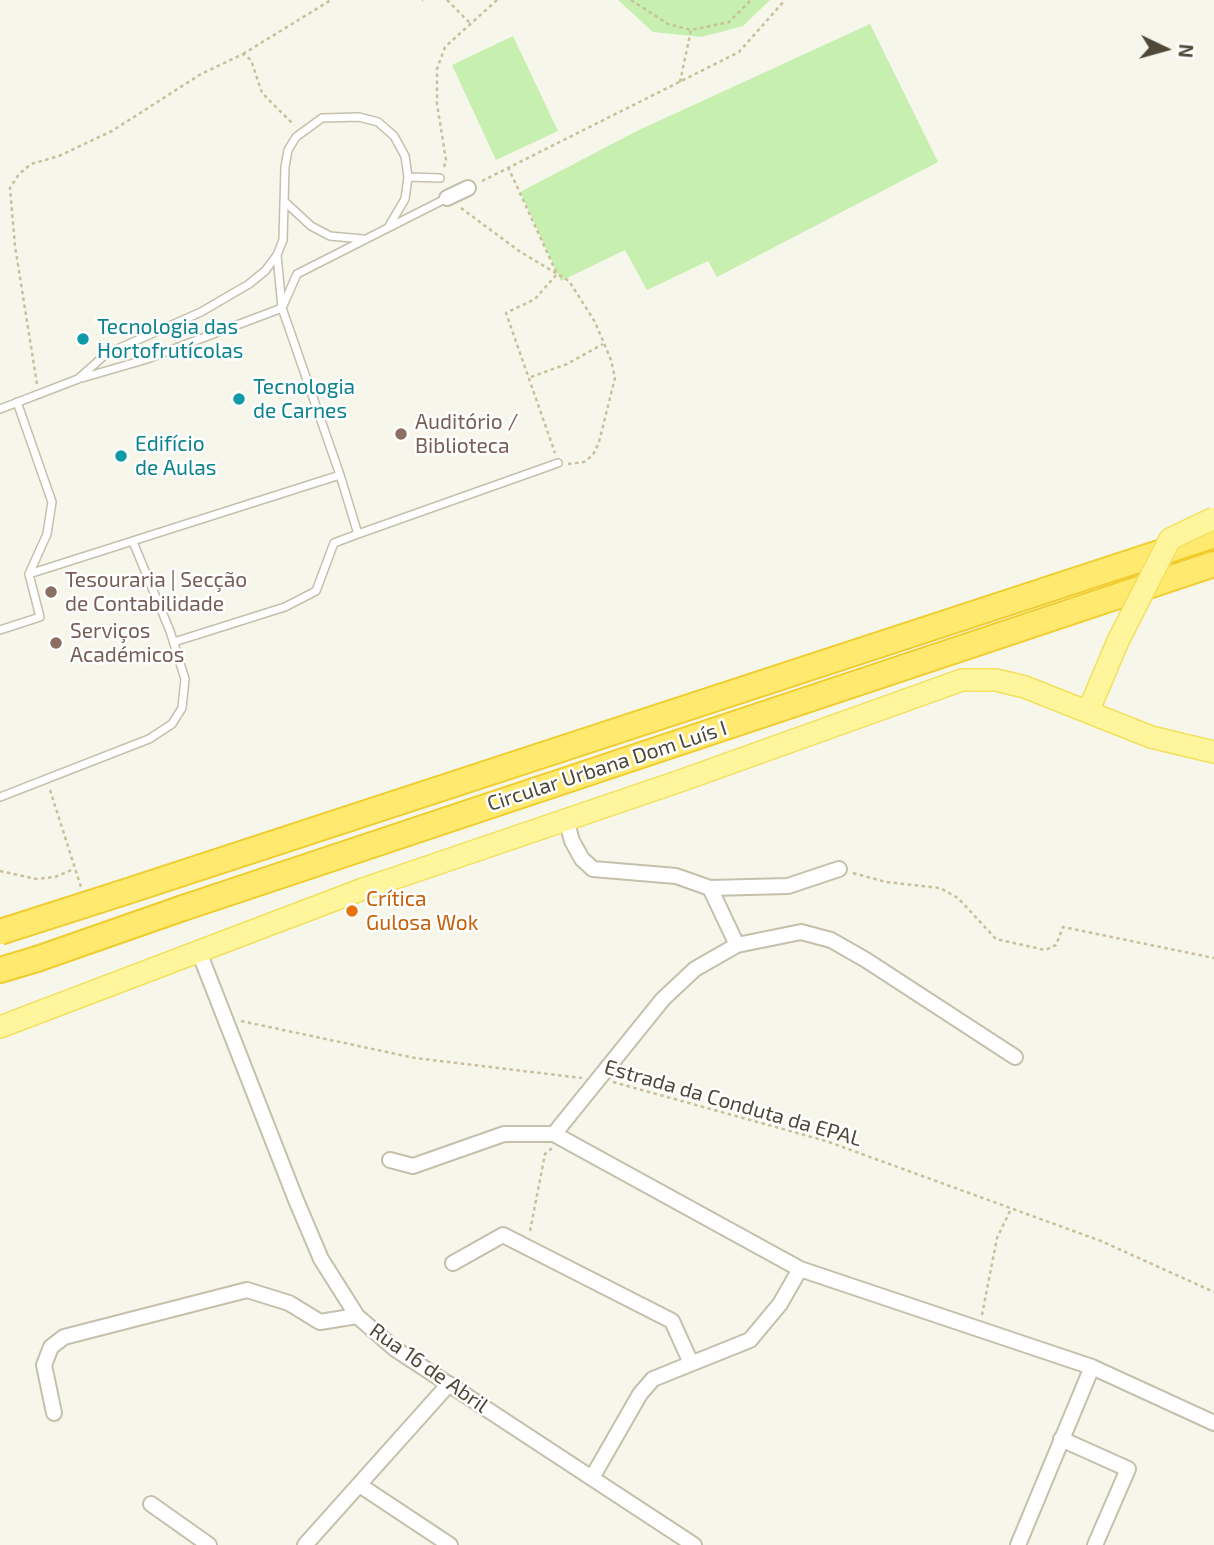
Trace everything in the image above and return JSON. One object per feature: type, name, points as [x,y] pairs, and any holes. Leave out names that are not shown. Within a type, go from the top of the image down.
[{"type":"highway","name":"Circular Urbana Dom Luís I","points":[[0,932],[1214,535]]},
{"type":"highway","name":"Circular Urbana Dom Luís I","points":[[0,970],[1214,564]]},
{"type":"main road","points":[[1088,712],[1118,641],[1170,539],[1214,518]]},
{"type":"main road","points":[[0,1027],[363,889],[962,680],[996,680],[1025,687],[1150,737],[1214,752]]},
{"type":"street","points":[[447,198],[468,188]]},
{"type":"street","points":[[566,820],[572,841],[582,859],[593,869],[676,876],[710,888],[788,886],[839,869]]},
{"type":"street","points":[[710,888],[737,945]]},
{"type":"street","points":[[554,1133],[663,999],[695,969],[737,945],[801,932],[831,940],[1016,1057]]},
{"type":"street","name":"Rua 16 de Abril","points":[[199,952],[316,1248],[357,1316],[395,1349],[593,1476],[694,1545]]},
{"type":"street","points":[[390,1160],[413,1166],[504,1134],[554,1133],[800,1269],[1092,1367],[1214,1423]]},
{"type":"street","points":[[453,1263],[503,1235],[672,1321],[691,1363]]},
{"type":"street","points":[[593,1476],[640,1394],[653,1379],[750,1340],[780,1304],[800,1269]]},
{"type":"street","points":[[54,1412],[44,1364],[51,1347],[64,1337],[247,1290],[289,1303],[320,1322],[357,1316]]},
{"type":"street","points":[[1018,1545],[1092,1367]]},
{"type":"street","points":[[305,1545],[361,1486],[449,1384]]},
{"type":"street","points":[[1061,1439],[1128,1469],[1095,1545]]},
{"type":"street","points":[[361,1486],[450,1545]]},
{"type":"street","points":[[151,1504],[209,1545]]},
{"type":"lane","points":[[78,379],[106,354],[201,312],[249,285],[277,255],[283,240],[288,150],[301,132],[322,118],[340,115],[378,122],[400,146],[405,156],[408,177],[405,199],[389,226]]},
{"type":"lane","points":[[408,177],[440,178]]},
{"type":"lane","points":[[0,409],[78,379],[147,359],[282,308],[297,274],[447,198]]},
{"type":"lane","points":[[285,201],[311,226],[330,236],[363,239]]},
{"type":"lane","points":[[277,255],[282,308],[358,534]]},
{"type":"lane","points":[[0,629],[40,617],[29,574],[47,534],[52,502],[17,402]]},
{"type":"lane","points":[[174,642],[285,607],[316,591],[324,563],[334,542],[558,463]]},
{"type":"lane","points":[[29,574],[340,475]]},
{"type":"lane","points":[[0,797],[149,739],[172,723],[182,708],[185,679],[174,642],[133,542]]},
{"type":"path","points":[[38,393],[15,246],[10,188],[31,164],[59,156],[112,131],[201,74],[243,54],[331,0]]},
{"type":"path","points":[[447,0],[470,23]]},
{"type":"path","points":[[440,178],[446,160],[440,137],[437,69],[445,47],[497,0]]},
{"type":"path","points":[[631,0],[668,24],[691,30],[729,22],[751,0]]},
{"type":"path","points":[[468,188],[739,52],[785,0]]},
{"type":"path","points":[[680,82],[691,30]]},
{"type":"path","points":[[243,54],[251,60],[262,93],[301,132]]},
{"type":"path","points":[[508,167],[557,274]]},
{"type":"path","points":[[447,198],[569,281],[604,343],[615,377],[599,442],[593,455],[584,462],[558,463],[531,377],[506,313],[535,299],[557,274]]},
{"type":"path","points":[[531,377],[567,364],[604,343]]},
{"type":"path","points":[[0,871],[36,879],[55,877],[74,870],[46,780]]},
{"type":"path","points":[[839,869],[886,882],[940,888],[958,898],[996,939],[1045,950],[1056,945],[1063,927],[1214,958]]},
{"type":"path","name":"Estrada da Conduta da EPAL","points":[[224,1018],[295,1030],[415,1058],[598,1080],[826,1142],[1101,1241],[1214,1292]]},
{"type":"path","points":[[530,1248],[529,1229],[545,1154],[556,1146],[576,1146]]},
{"type":"path","points":[[979,1329],[997,1238],[1011,1209]]},
{"type":"green space","points":[[618,0],[770,0],[743,26],[702,37],[653,32]]},
{"type":"green space","points":[[870,24],[938,162],[717,277],[708,261],[647,290],[625,250],[561,281],[520,192],[639,130]]},
{"type":"green space","points":[[513,36],[558,131],[496,160],[452,65]]},
{"type":"place","name":"Tecnologia das Hortofrutícolas","points":[[83,339]]},
{"type":"place","name":"Tecnologia de Carnes","points":[[239,399]]},
{"type":"place","name":"Auditório / Biblioteca","points":[[401,434]]},
{"type":"place","name":"Edifício de Aulas","points":[[121,456]]},
{"type":"place","name":"Tesouraria | Secção de Contabilidade","points":[[51,592]]},
{"type":"place","name":"Serviços Académicos","points":[[56,643]]},
{"type":"place","name":"Crítica Gulosa Wok","points":[[352,911]]}]
